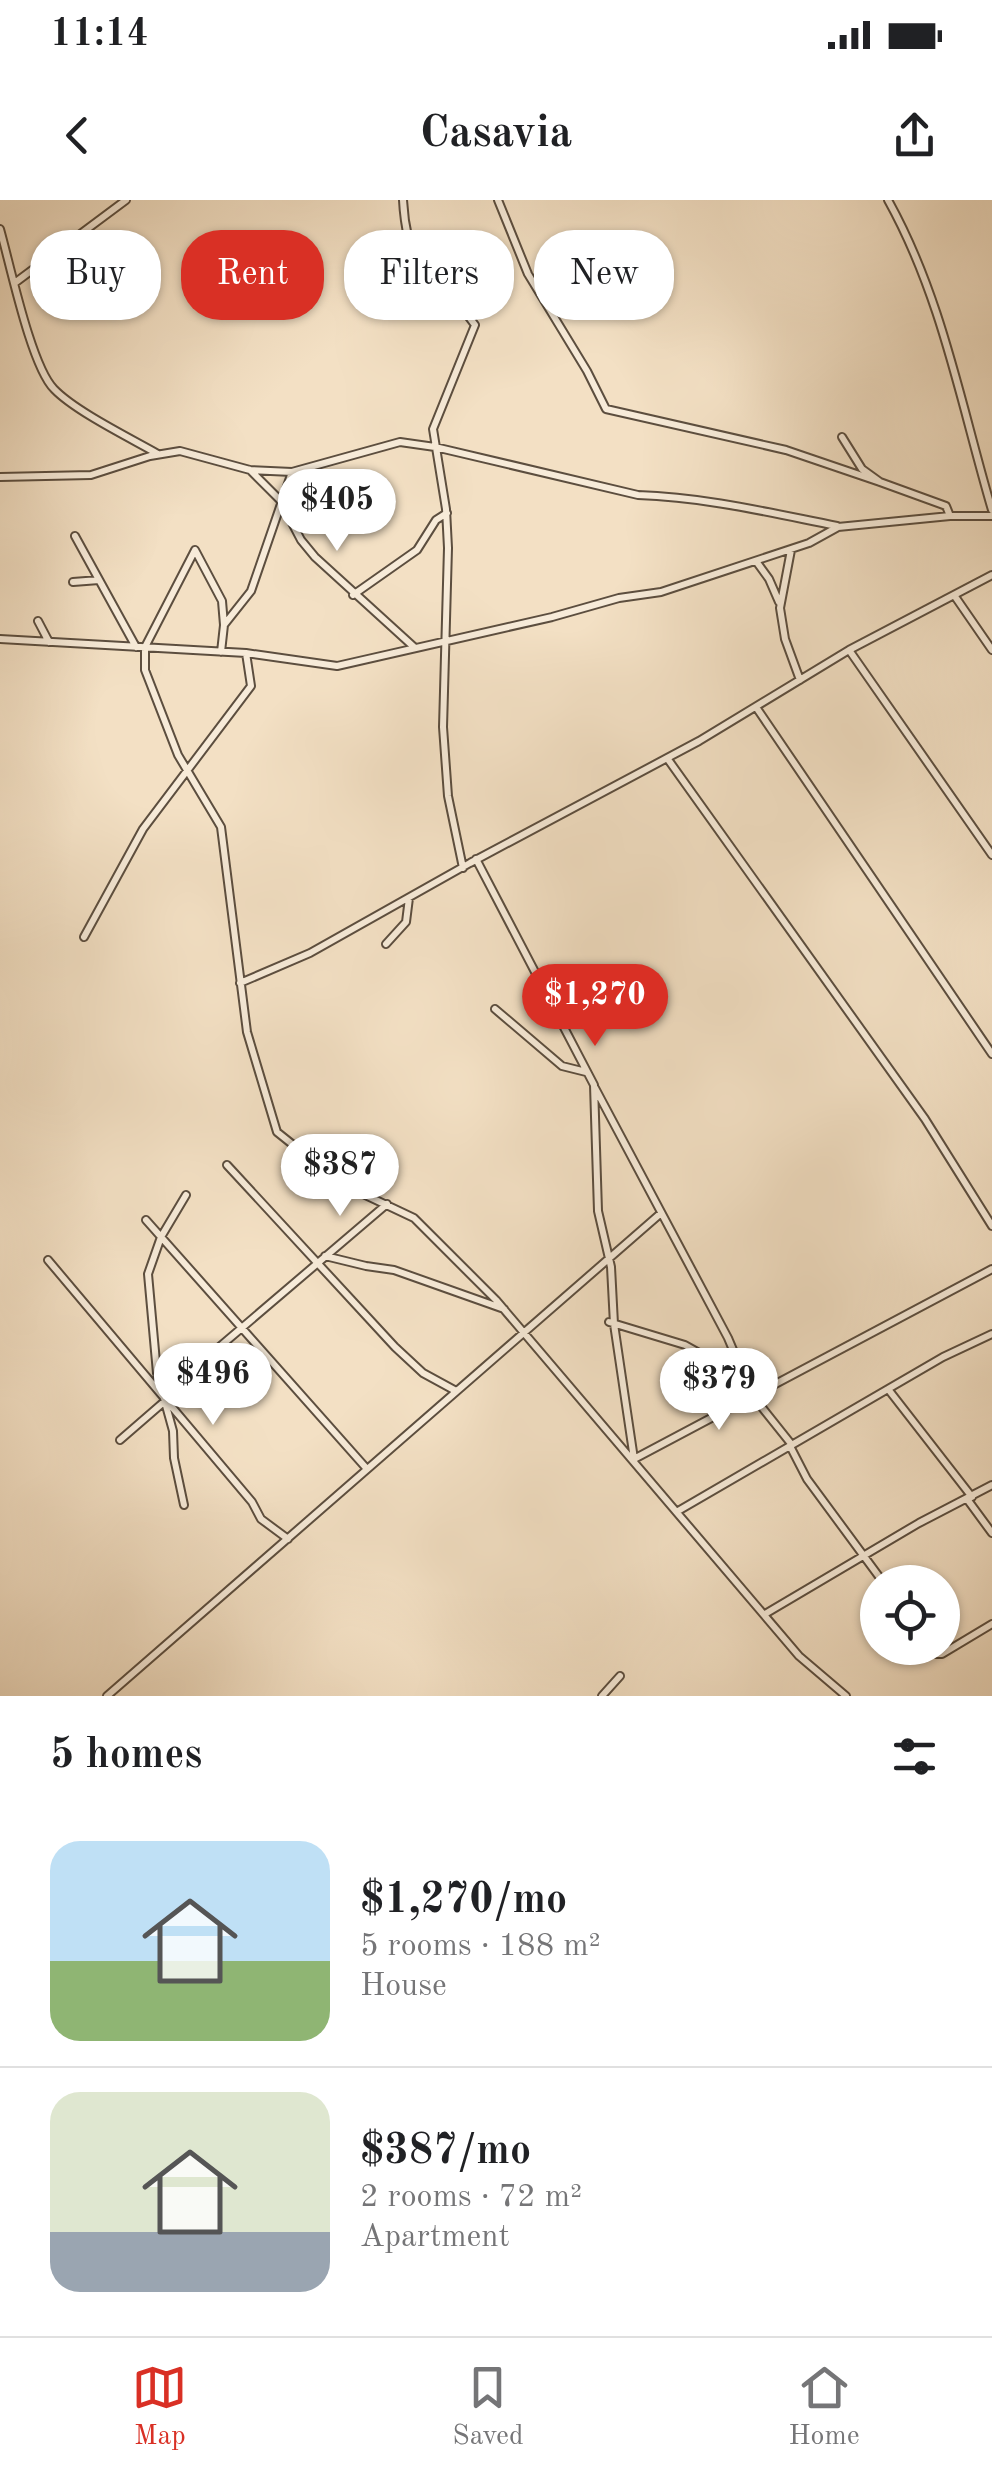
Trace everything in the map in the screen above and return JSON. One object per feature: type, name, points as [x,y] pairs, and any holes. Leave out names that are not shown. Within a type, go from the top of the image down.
[{"type":"street","points":[[16,282],[126,200]]},
{"type":"street","points":[[403,200],[414,255],[422,274],[466,312],[475,325],[432,428],[446,513],[444,726],[448,796],[464,868]]},
{"type":"street","points":[[498,200],[528,274],[606,409],[786,450],[946,506],[950,516]]},
{"type":"street","points":[[0,477],[91,475],[180,451],[250,470],[292,472],[400,442],[435,446],[605,488],[760,510],[838,527],[992,513],[949,347],[905,232],[888,200]]},
{"type":"street","points":[[0,228],[34,352],[54,390],[117,432],[160,454]]},
{"type":"street","points":[[842,438],[862,468],[880,482]]},
{"type":"street","points":[[250,470],[280,500],[301,540],[354,595],[416,648]]},
{"type":"street","points":[[224,625],[251,591],[292,472]]},
{"type":"street","points":[[354,595],[418,550],[436,520],[446,513]]},
{"type":"street","points":[[0,640],[246,653],[337,666],[586,606],[662,592],[791,549],[838,527]]},
{"type":"street","points":[[75,536],[140,647],[147,678],[186,772],[221,827],[247,1032],[277,1132],[342,1184],[414,1218],[505,1310],[798,1656],[846,1696]]},
{"type":"street","points":[[780,608],[791,549]]},
{"type":"street","points":[[140,647],[194,550],[222,601],[221,652]]},
{"type":"street","points":[[756,561],[777,594],[785,639],[800,680]]},
{"type":"street","points":[[240,982],[310,954],[476,859],[666,758],[849,650],[992,575]]},
{"type":"street","points":[[73,582],[99,580]]},
{"type":"street","points":[[954,595],[992,650]]},
{"type":"street","points":[[38,621],[49,643]]},
{"type":"street","points":[[849,650],[992,855]]},
{"type":"street","points":[[84,937],[143,829],[251,686],[246,653]]},
{"type":"street","points":[[756,707],[992,1054]]},
{"type":"street","points":[[666,758],[924,1119],[992,1226]]},
{"type":"street","points":[[476,859],[728,1338],[752,1396],[791,1445],[808,1479],[872,1565]]},
{"type":"street","points":[[386,944],[406,922],[409,898]]},
{"type":"street","points":[[496,1009],[562,1066],[588,1072]]},
{"type":"street","points":[[594,1086],[598,1210],[610,1259],[612,1323],[634,1459]]},
{"type":"street","points":[[227,1165],[394,1348],[423,1372],[456,1391]]},
{"type":"street","points":[[184,1505],[174,1458],[174,1431],[157,1372],[148,1274],[161,1237],[186,1196]]},
{"type":"street","points":[[120,1440],[243,1327],[387,1204]]},
{"type":"street","points":[[107,1696],[660,1214]]},
{"type":"street","points":[[146,1220],[367,1469]]},
{"type":"street","points":[[324,1256],[394,1270],[505,1310]]},
{"type":"street","points":[[48,1260],[252,1502],[261,1519],[288,1539]]},
{"type":"street","points":[[634,1459],[992,1269]]},
{"type":"street","points":[[612,1323],[685,1345],[747,1380]]},
{"type":"street","points":[[678,1511],[942,1357],[992,1334]]},
{"type":"street","points":[[888,1389],[992,1533]]},
{"type":"street","points":[[765,1614],[992,1485]]},
{"type":"street","points":[[960,1643],[992,1624]]},
{"type":"street","points":[[602,1696],[620,1676]]}]
